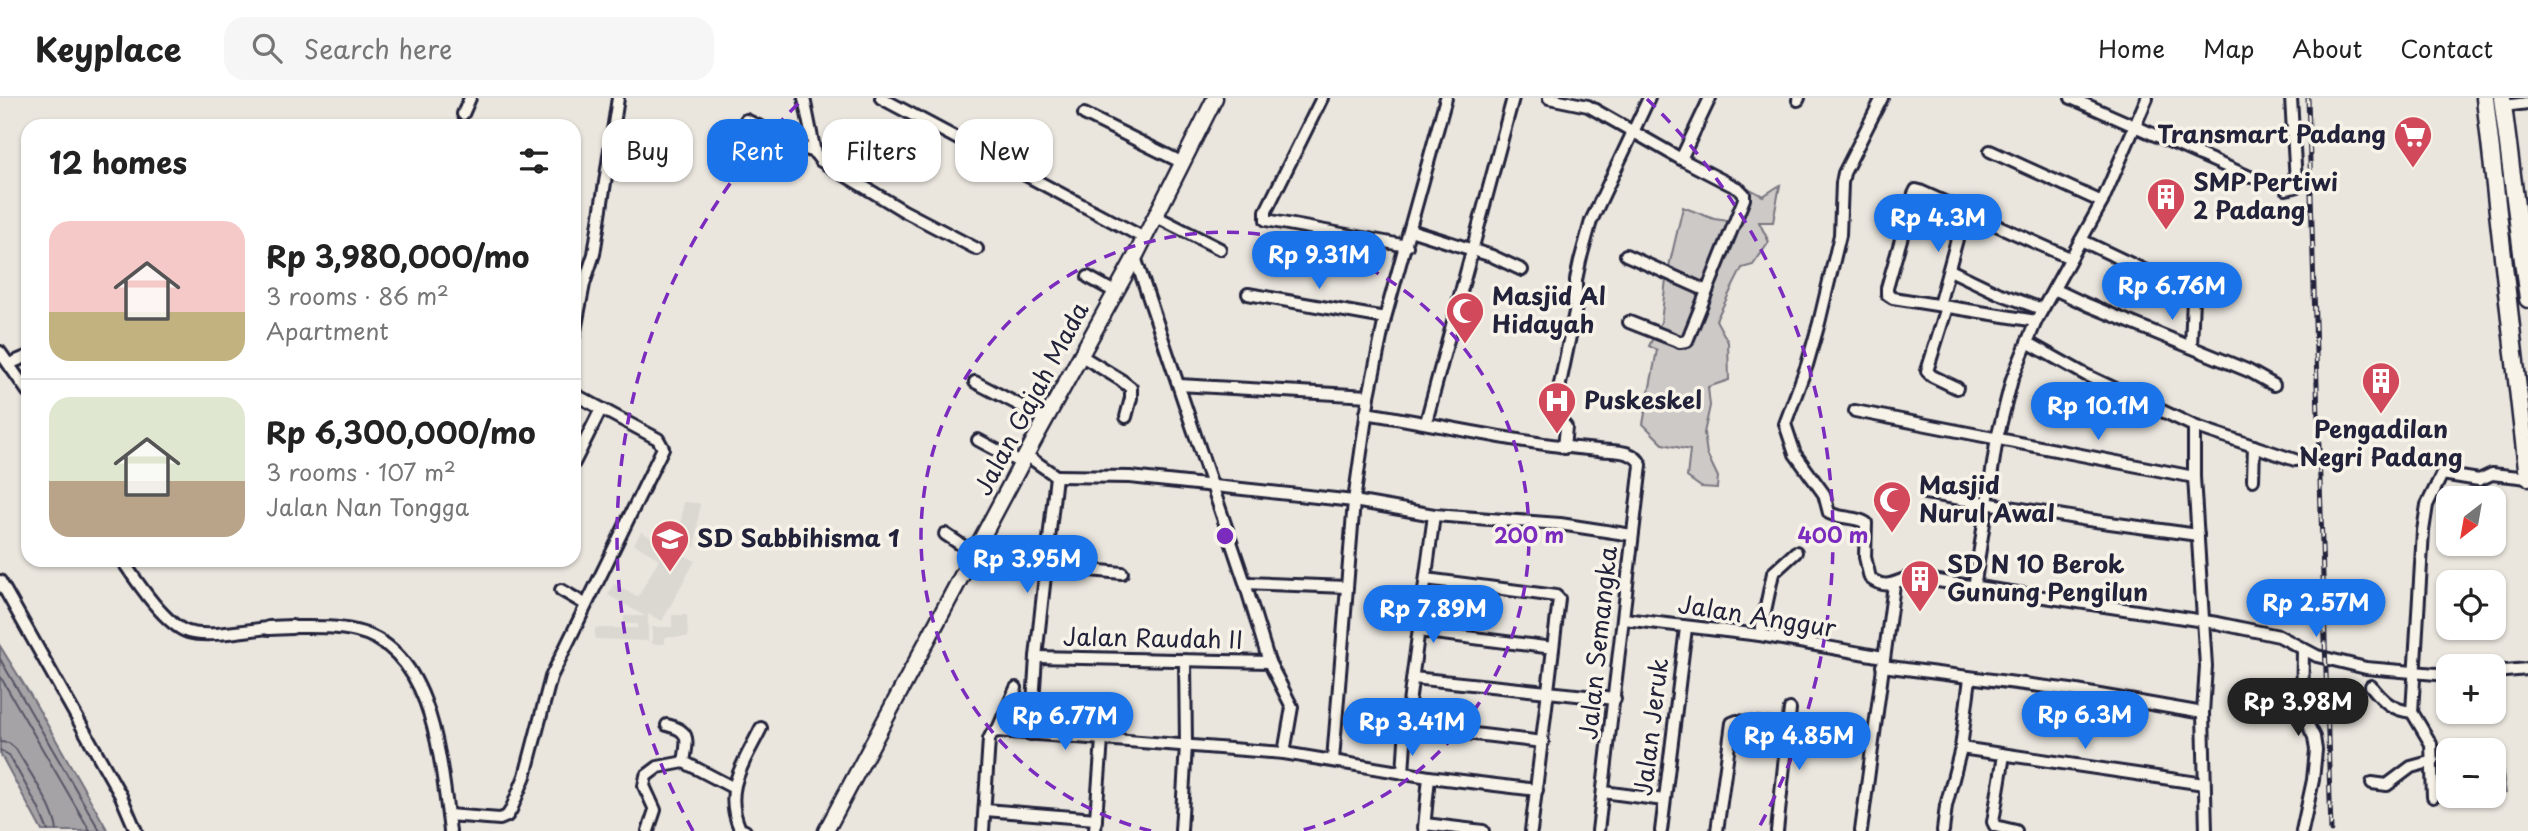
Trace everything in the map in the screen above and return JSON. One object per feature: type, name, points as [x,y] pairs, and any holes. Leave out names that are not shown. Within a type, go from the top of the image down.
[{"type":"main road","name":"Jalan Gajah Mada","points":[[826,831],[1135,257],[1215,98]]},
{"type":"main road","points":[[2485,98],[2524,411],[2528,478]]},
{"type":"main road","points":[[2503,102],[2528,299]]},
{"type":"street","points":[[463,114],[470,98]]},
{"type":"street","points":[[581,300],[594,254],[618,98]]},
{"type":"street","points":[[804,98],[815,153]]},
{"type":"street","points":[[881,98],[1144,238]]},
{"type":"street","points":[[1322,98],[1266,211],[1266,220],[1407,246]]},
{"type":"street","points":[[1333,760],[1354,501],[1368,397],[1385,318],[1446,98]]},
{"type":"street","points":[[1426,422],[1513,98]]},
{"type":"street","points":[[1549,98],[1588,102],[1634,133],[1740,189],[1744,194],[1688,338],[1684,342],[1629,322]]},
{"type":"street","points":[[1366,413],[1564,447],[1566,427],[1554,413],[1576,307],[1576,280],[1580,261],[1591,221],[1649,98]]},
{"type":"street","points":[[1682,159],[1710,98]]},
{"type":"street","points":[[1882,98],[1842,183],[1840,235],[1807,365],[1785,424],[1795,454],[1824,494],[1829,513],[1836,517],[1861,519],[1866,523],[1866,557],[1870,578],[1874,582],[1894,585],[1911,577],[2202,621],[2279,636],[2326,659],[2366,668],[2436,675]]},
{"type":"street","points":[[2071,98],[2250,177]]},
{"type":"street","points":[[1975,588],[1997,438],[2011,379],[2042,309],[2102,202],[2147,98]]},
{"type":"street","points":[[2286,189],[2295,187],[2296,182],[2291,98]]},
{"type":"street","points":[[2503,102],[2528,103]]},
{"type":"street","points":[[1084,114],[1183,163]]},
{"type":"street","points":[[808,150],[815,153],[826,165],[904,211],[977,249]]},
{"type":"street","points":[[1990,151],[2102,202]]},
{"type":"street","points":[[2036,321],[1893,298],[1887,294],[1916,190],[2070,258]]},
{"type":"street","points":[[1957,388],[1927,371],[1965,210]]},
{"type":"street","points":[[1155,216],[1220,249]]},
{"type":"street","points":[[1410,230],[1492,256],[1522,270]]},
{"type":"street","points":[[2081,240],[2190,292],[2193,298],[2190,347]]},
{"type":"street","points":[[1626,255],[1707,290]]},
{"type":"street","points":[[1135,257],[1269,662],[1292,706],[1284,753]]},
{"type":"street","points":[[1950,270],[1998,293],[2042,309]]},
{"type":"street","points":[[1088,277],[1115,292]]},
{"type":"street","points":[[2054,289],[2249,371],[2274,386]]},
{"type":"street","points":[[1248,294],[1385,318]]},
{"type":"street","points":[[2027,342],[2087,375],[2194,426],[2295,460]]},
{"type":"street","points":[[0,352],[21,382]]},
{"type":"street","points":[[1080,355],[1131,388],[1126,417]]},
{"type":"street","points":[[9,364],[21,359]]},
{"type":"street","points":[[975,382],[1046,419]]},
{"type":"street","points":[[1179,385],[1368,397]]},
{"type":"street","points":[[448,816],[500,820],[511,810],[525,776],[551,677],[663,448],[658,439],[581,398]]},
{"type":"street","points":[[581,449],[601,409]]},
{"type":"street","points":[[1855,411],[2194,477]]},
{"type":"street","points":[[2194,426],[2194,477],[2206,666],[2203,713],[2206,831]]},
{"type":"street","points":[[978,440],[1056,476],[1130,477],[1354,501],[1434,514],[1560,524],[1632,535]]},
{"type":"street","points":[[2253,480],[2254,446]]},
{"type":"street","name":"Jalan Semangka","points":[[1564,447],[1628,453],[1640,461],[1641,465],[1598,831]]},
{"type":"street","points":[[2412,712],[2423,531],[2427,505],[2440,475],[2444,473],[2479,480],[2493,474],[2528,478]]},
{"type":"street","points":[[1031,734],[1036,657],[1056,476]]},
{"type":"street","points":[[1924,494],[2198,535]]},
{"type":"street","points":[[1403,773],[1406,726],[1434,514]]},
{"type":"street","points":[[945,534],[975,554]]},
{"type":"street","points":[[1760,635],[1773,573],[1796,552]]},
{"type":"street","points":[[1047,566],[1122,573]]},
{"type":"street","points":[[128,567],[169,619],[180,628],[199,633],[292,627],[356,631],[383,643],[405,662],[424,697],[436,744],[450,831]]},
{"type":"street","points":[[1426,579],[1556,596],[1559,599],[1531,831]]},
{"type":"street","points":[[0,581],[114,785],[136,831]]},
{"type":"street","points":[[1245,583],[1347,587]]},
{"type":"street","points":[[1861,831],[1894,585]]},
{"type":"street","points":[[561,590],[585,604]]},
{"type":"street","name":"Jalan Anggur","points":[[1624,619],[1760,635],[1970,678],[2071,690],[2203,713]]},
{"type":"street","name":"Jalan Jeruk","points":[[1661,831],[1686,628]]},
{"type":"street","points":[[1419,631],[1553,648]]},
{"type":"street","points":[[2302,831],[2313,780],[2316,750],[2314,737],[2302,713],[2303,650]]},
{"type":"street","name":"Jalan Raudah II","points":[[1036,657],[1269,662]]},
{"type":"street","points":[[1181,831],[1186,746],[1185,661]]},
{"type":"street","points":[[2506,672],[2528,669]]},
{"type":"street","points":[[1413,678],[1615,699]]},
{"type":"street","points":[[1943,831],[1946,806],[1962,748],[1970,678]]},
{"type":"street","points":[[2371,686],[2381,699],[2391,706],[2412,712],[2428,735],[2433,761],[2433,797]]},
{"type":"street","points":[[983,831],[989,739],[996,731],[1017,688]]},
{"type":"street","points":[[1777,831],[1790,709]]},
{"type":"street","points":[[1717,831],[1732,723],[1737,721],[1788,727]]},
{"type":"street","points":[[667,725],[685,733],[687,738],[684,762]]},
{"type":"street","points":[[1406,726],[1543,742]]},
{"type":"street","points":[[745,831],[740,829],[736,821],[732,787],[761,728]]},
{"type":"street","points":[[996,731],[1284,753],[1429,777],[1537,790]]},
{"type":"street","points":[[1095,831],[1102,740]]},
{"type":"street","points":[[1962,748],[2204,784]]},
{"type":"street","points":[[2004,755],[1993,822],[1995,826],[2016,831]]},
{"type":"street","points":[[2372,783],[2391,783],[2411,767],[2433,761]]},
{"type":"street","points":[[648,831],[655,810],[644,786],[646,776],[658,767],[684,762],[732,787]]},
{"type":"street","points":[[1429,777],[1424,827],[1483,831]]},
{"type":"street","points":[[1603,792],[1664,800]]},
{"type":"street","points":[[985,810],[1096,819]]},
{"type":"shaded area","points":[[1742,185],[1763,196],[1780,185],[1773,222],[1759,222],[1769,242],[1753,265],[1742,268],[1716,320],[1728,342],[1729,380],[1708,387],[1710,406],[1704,433],[1707,454],[1718,477],[1717,488],[1701,487],[1687,477],[1690,450],[1663,444],[1643,424],[1657,350],[1649,346],[1661,322],[1666,279],[1683,207],[1714,219],[1729,221],[1739,203]]},
{"type":"shaded area","name":"SD Sabbihisma 1","points":[[683,502],[700,503],[695,547],[679,545]]},
{"type":"shaded area","name":"SD Sabbihisma 1","points":[[641,532],[695,561],[662,621],[648,614],[648,641],[595,639],[595,628],[637,628],[637,624],[624,624],[624,616],[645,616],[608,595],[614,584],[638,597],[659,559],[634,544]]},
{"type":"shaded area","name":"SD Sabbihisma 1","points":[[672,615],[687,615],[688,637],[665,637],[665,644],[652,644],[652,627],[672,627]]},
{"type":"water","points":[[0,646],[108,831],[42,831],[0,753]]},
{"type":"railway","points":[[2308,98],[2331,831]]},
{"type":"place","name":"Transmart Padang","points":[[2413,169]]},
{"type":"place","name":"SMP Pertiwi 2 Padang","points":[[2166,231]]},
{"type":"place","name":"Masjid Al Hidayah","points":[[1465,345]]},
{"type":"place","name":"Pengadilan Negri Padang","points":[[2381,415]]},
{"type":"place","name":"Puskeskel","points":[[1557,435]]},
{"type":"place","name":"Masjid Nurul Awal","points":[[1892,534]]},
{"type":"place","name":"SD Sabbihisma 1","points":[[670,573]]},
{"type":"place","name":"SD N 10 Berok Gunung Pengilun","points":[[1920,613]]}]
